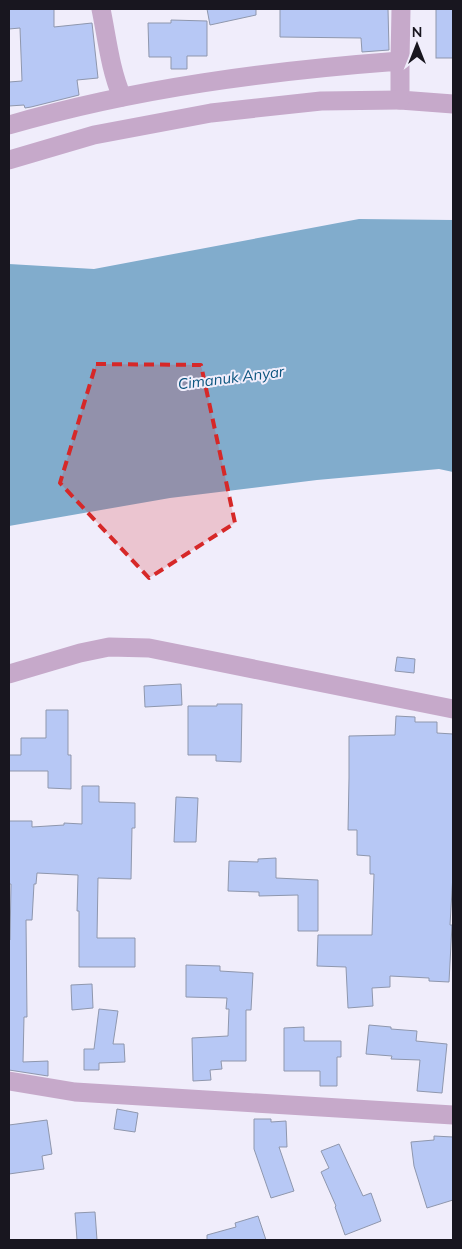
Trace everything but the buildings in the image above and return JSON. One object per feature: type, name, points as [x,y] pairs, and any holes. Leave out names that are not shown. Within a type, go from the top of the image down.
[{"type":"street","points":[[101,9],[116,81],[122,96]]},
{"type":"street","points":[[400,97],[401,9]]},
{"type":"street","points":[[9,125],[122,96],[266,74],[399,67]]},
{"type":"street","points":[[9,160],[94,135],[211,113],[321,101],[400,97],[453,104]]},
{"type":"street","points":[[9,674],[80,653],[109,647],[149,648],[453,709]]},
{"type":"street","points":[[9,1081],[75,1092],[453,1115]]},
{"type":"highlighted area","points":[[96,364],[201,365],[235,523],[149,578],[60,483]]},
{"type":"water","name":"Cimanuk Anyar","points":[[359,219],[453,220],[453,472],[439,469],[317,480],[170,498],[9,526],[9,264],[94,269]]}]
